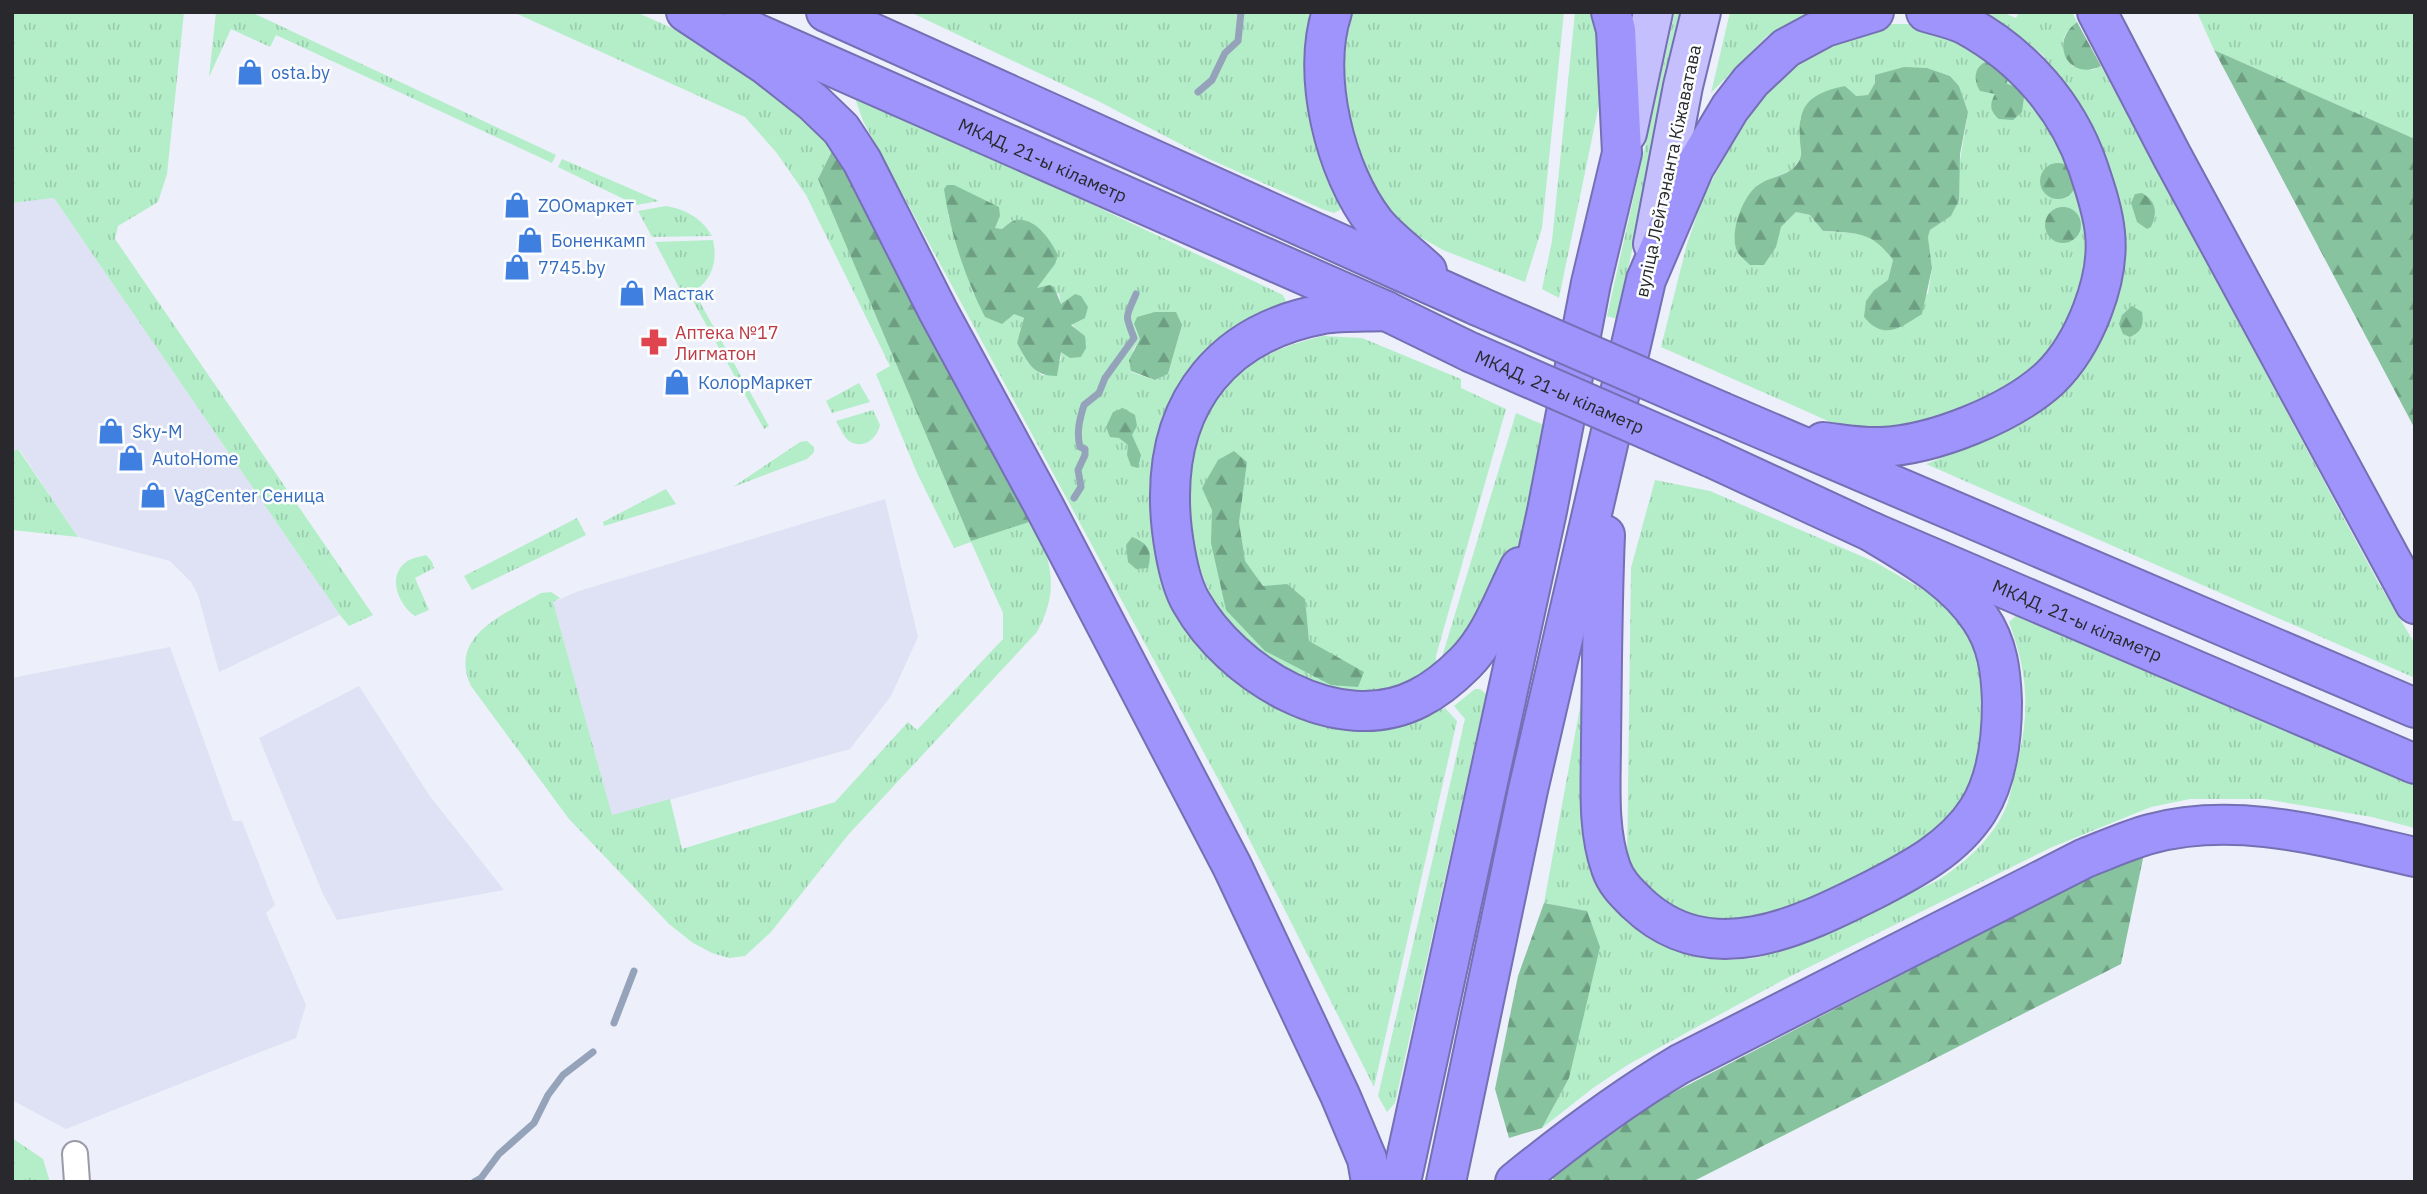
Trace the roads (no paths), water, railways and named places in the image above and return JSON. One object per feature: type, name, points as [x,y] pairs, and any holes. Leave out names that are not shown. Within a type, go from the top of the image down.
[{"type":"highway","points":[[686,12],[766,65],[813,102],[841,129],[863,161],[938,311],[1063,541],[1232,866],[1340,1095],[1367,1159],[1371,1182]]},
{"type":"highway","name":"МКАД, 21-ы кіламетр","points":[[708,12],[1386,311],[1470,352],[1710,457],[1872,532],[2415,764]]},
{"type":"highway","points":[[826,12],[1465,300],[2415,708]]},
{"type":"highway","points":[[1332,12],[1323,61],[1327,104],[1336,142],[1352,185],[1375,223],[1465,300]]},
{"type":"highway","points":[[1401,1182],[1547,511],[1591,283],[1622,153],[1616,30],[1611,12]]},
{"type":"highway","points":[[1646,280],[1694,168],[1730,108],[1751,81],[1786,48],[1825,27],[1874,12]]},
{"type":"highway","points":[[1787,439],[1880,447],[1920,442],[1966,428],[2012,405],[2050,377],[2076,342],[2094,308],[2104,271],[2105,234],[2096,190],[2074,134],[2057,104],[2031,74],[2002,49],[1965,24],[1926,12]]},
{"type":"highway","points":[[2097,12],[2191,192],[2415,604]]},
{"type":"highway","name":"вуліца Лейтэнанта Кіжаватава","points":[[1607,453],[1646,280]]},
{"type":"highway","points":[[1386,311],[1324,314],[1282,325],[1240,347],[1209,376],[1189,403],[1178,436],[1170,478],[1170,520],[1189,599],[1206,627],[1234,655],[1273,684],[1311,702],[1342,710],[1382,710],[1418,699],[1466,662],[1490,629],[1547,511]]},
{"type":"highway","points":[[1607,453],[1601,810],[1605,844],[1611,870],[1621,888],[1650,915],[1676,931],[1707,938],[1740,939],[1774,934],[1834,909],[1905,874],[1950,845],[1979,809],[1994,773],[2002,723],[2001,676],[1994,640],[1979,616],[1954,589],[1933,571],[1872,532]]},
{"type":"highway","points":[[1447,1182],[1525,803],[1607,453]]},
{"type":"highway","points":[[1515,1182],[1583,1127],[1639,1088],[1680,1064],[2085,859],[2149,834],[2185,827],[2265,827],[2314,834],[2415,857]]},
{"type":"main road","points":[[1622,153],[1653,12]]},
{"type":"main road","name":"вуліца Лейтэнанта Кіжаватава","points":[[1646,280],[1683,86],[1702,12]]},
{"type":"street","points":[[75,1154],[76,1182]]},
{"type":"waterway","points":[[1198,92],[1212,80],[1225,53],[1238,41],[1241,12]]},
{"type":"waterway","points":[[1074,498],[1081,487],[1078,470],[1085,455],[1078,436],[1084,405],[1099,393],[1105,378],[1134,338],[1128,316],[1136,294]]},
{"type":"waterway","points":[[614,1023],[634,971]]},
{"type":"waterway","points":[[474,1182],[481,1178],[499,1154],[534,1123],[548,1095],[563,1075],[593,1052]]},
{"type":"place","name":"osta.by","points":[[250,72]]},
{"type":"place","name":"ZOOмаркет","points":[[517,205]]},
{"type":"place","name":"Боненкамп","points":[[530,240]]},
{"type":"place","name":"7745.by","points":[[517,267]]},
{"type":"place","name":"Мастак","points":[[632,293]]},
{"type":"place","name":"Аптека №17 Лигматон","points":[[654,342]]},
{"type":"place","name":"КолорМаркет","points":[[677,382]]},
{"type":"place","name":"Sky-M","points":[[111,431]]},
{"type":"place","name":"AutoHome","points":[[131,458]]},
{"type":"place","name":"VagCenter Сеница","points":[[153,495]]}]
